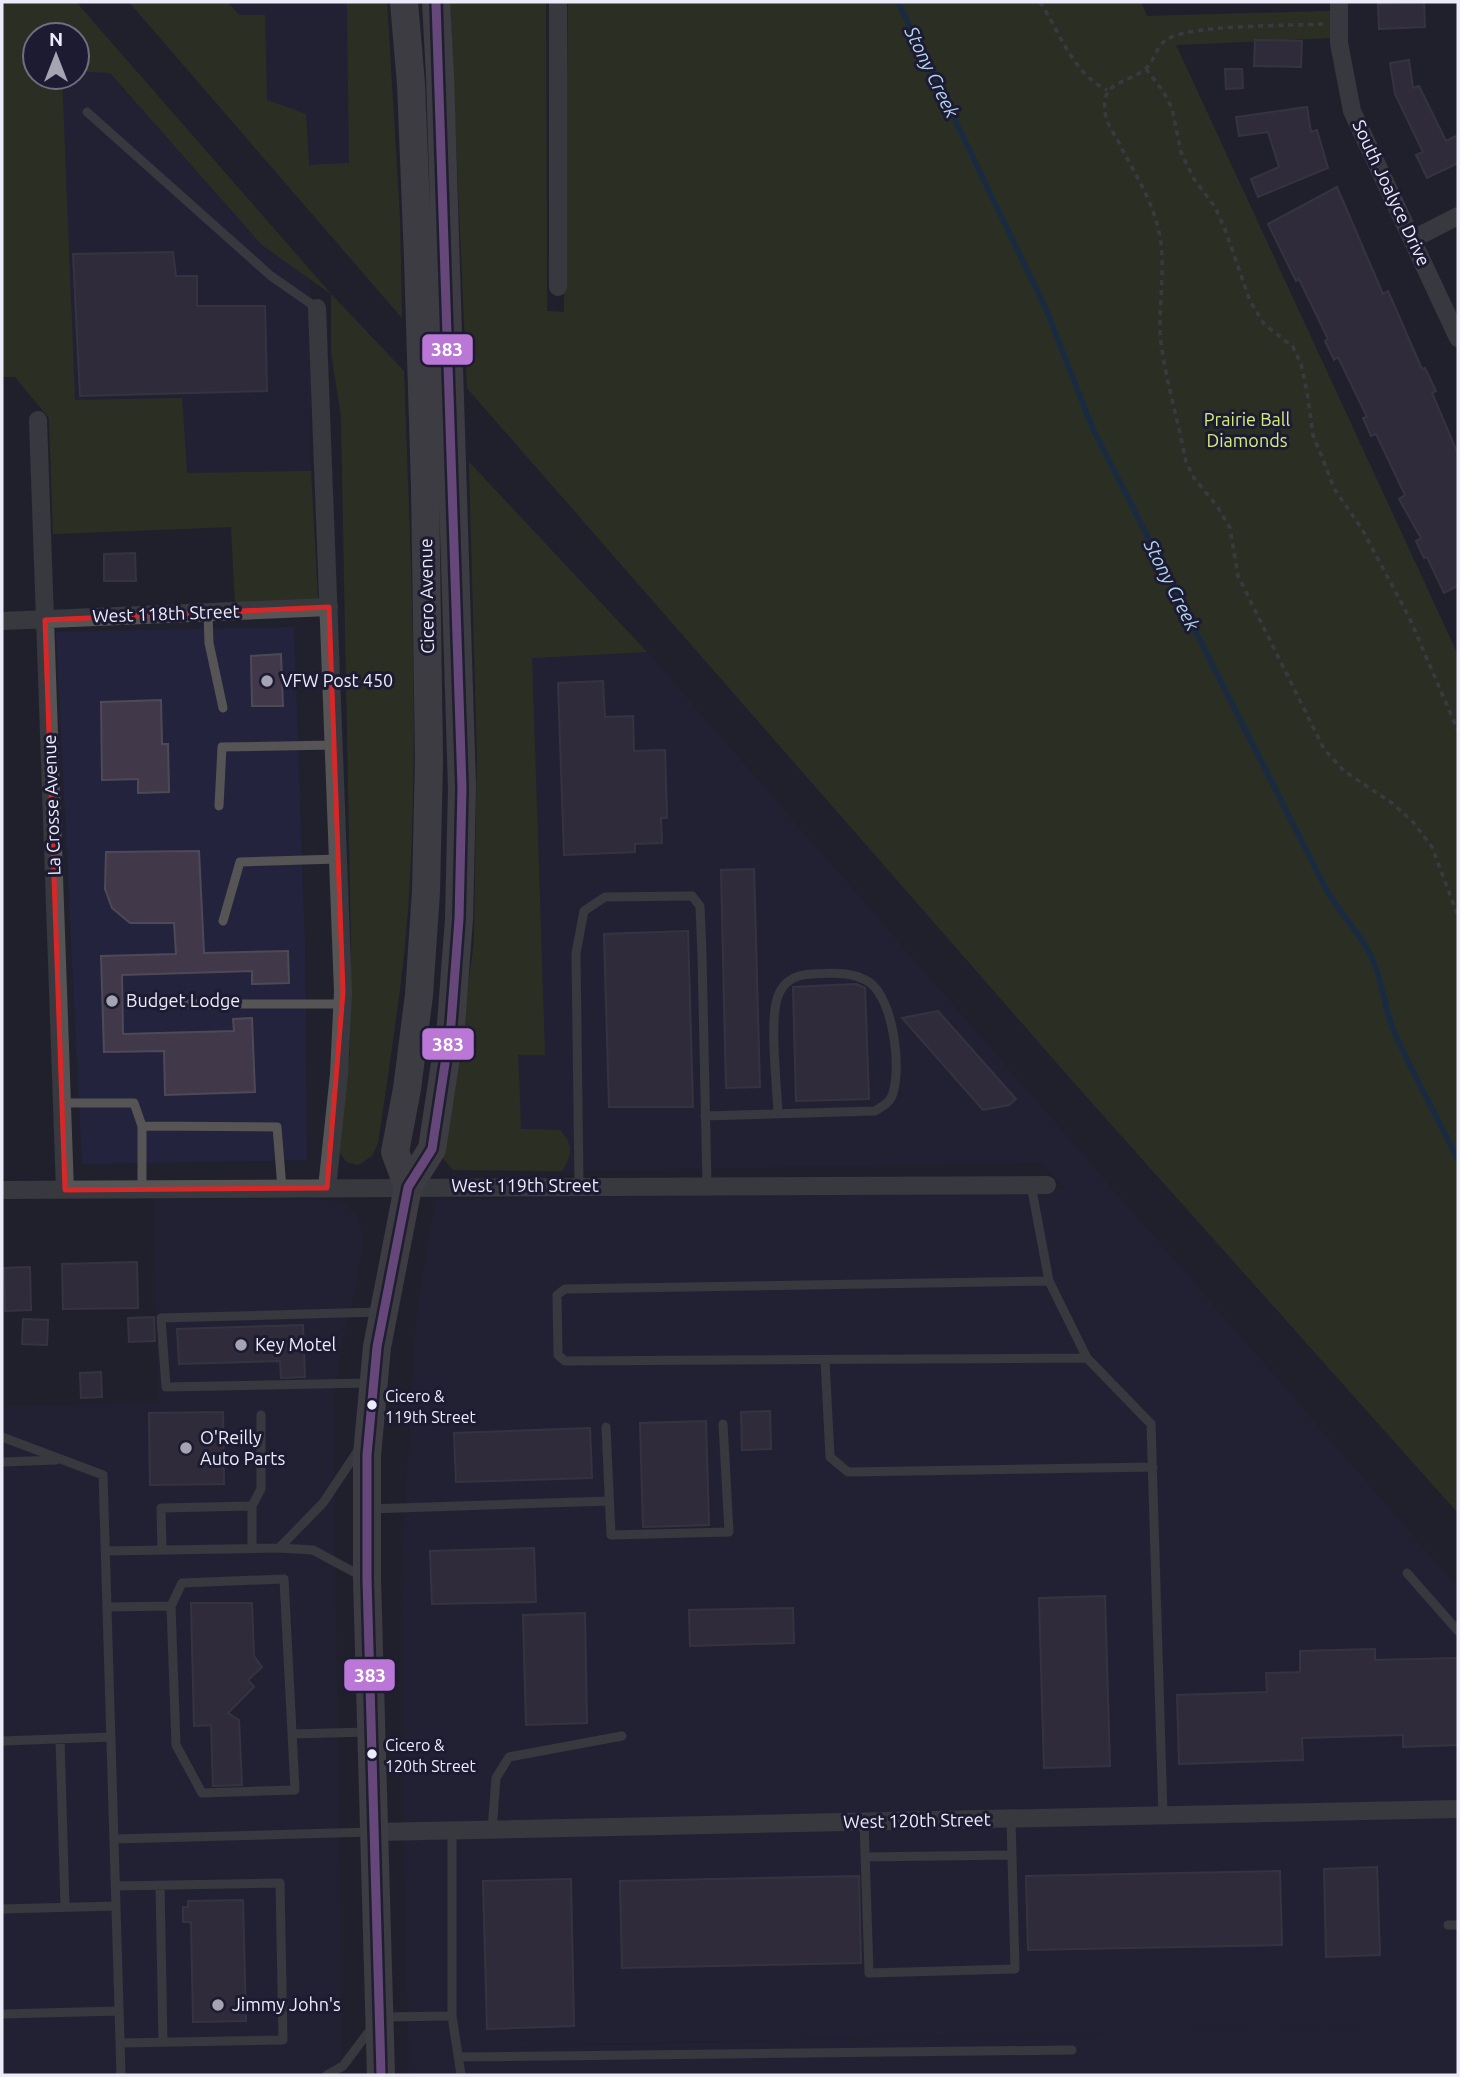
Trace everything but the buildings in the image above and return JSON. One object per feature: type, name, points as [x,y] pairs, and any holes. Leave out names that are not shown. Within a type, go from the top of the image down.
[{"type":"main road","name":"Cicero Avenue","points":[[404,2],[411,84],[418,258],[429,759],[426,891],[417,1009],[407,1089],[395,1152],[408,1187]]},
{"type":"main road","name":"Cicero Avenue","points":[[382,2075],[367,1579],[368,1436],[377,1347],[408,1187],[432,1149],[451,1024],[459,919],[461,788],[436,2]]},
{"type":"street","points":[[558,2],[558,287]]},
{"type":"street","name":"South Joalyce Drive","points":[[1339,2],[1339,43],[1352,111],[1458,338]]},
{"type":"street","points":[[1413,239],[1458,216]]},
{"type":"street","points":[[317,308],[342,1004],[339,1074],[327,1188]]},
{"type":"street","name":"La Crosse Avenue","points":[[38,420],[65,1190]]},
{"type":"street","name":"West 118th Street","points":[[2,621],[329,607]]},
{"type":"street","name":"West 119th Street","points":[[2,1190],[1039,1185]]},
{"type":"street","name":"West 120th Street","points":[[375,1832],[1458,1809]]},
{"type":"lane","points":[[87,112],[271,276],[317,308]]},
{"type":"lane","points":[[208,613],[209,643],[223,708]]},
{"type":"lane","points":[[219,806],[222,747],[334,745]]},
{"type":"lane","points":[[223,921],[240,862],[338,859]]},
{"type":"lane","points":[[579,1186],[576,953],[584,912],[605,897],[692,896],[700,906],[707,1185]]},
{"type":"lane","points":[[705,1116],[778,1114],[875,1111],[890,1102],[896,1085],[893,1027],[886,1007],[872,984],[853,975],[831,973],[802,975],[787,981],[778,996],[775,1020],[778,1114]]},
{"type":"lane","points":[[151,1004],[342,1004]]},
{"type":"lane","points":[[62,1103],[134,1103],[142,1126],[142,1189]]},
{"type":"lane","points":[[142,1126],[278,1127],[282,1188]]},
{"type":"lane","points":[[1039,1185],[1049,1281],[1087,1358],[1152,1424],[1163,1815]]},
{"type":"lane","points":[[1049,1281],[565,1289],[557,1295],[558,1355],[565,1361],[1087,1358]]},
{"type":"lane","points":[[373,1382],[166,1387],[161,1318],[384,1312]]},
{"type":"lane","points":[[825,1360],[830,1457],[848,1472],[1153,1467]]},
{"type":"lane","points":[[252,1548],[252,1506],[261,1489],[261,1415]]},
{"type":"lane","points":[[606,1427],[611,1535],[729,1532],[723,1424]]},
{"type":"lane","points":[[279,1548],[323,1503],[368,1436]]},
{"type":"lane","points":[[2,1437],[103,1475],[121,2075]]},
{"type":"lane","points":[[2,1462],[61,1460]]},
{"type":"lane","points":[[367,1509],[609,1502]]},
{"type":"lane","points":[[162,1550],[161,1507],[252,1506]]},
{"type":"lane","points":[[106,1551],[252,1548],[313,1550],[367,1579]]},
{"type":"lane","points":[[1407,1573],[1458,1631]]},
{"type":"lane","points":[[284,1579],[295,1790],[202,1793],[176,1745],[171,1606],[182,1583],[284,1579]]},
{"type":"lane","points":[[107,1607],[171,1606]]},
{"type":"lane","points":[[292,1734],[372,1731]]},
{"type":"lane","points":[[492,1829],[496,1778],[509,1757],[622,1735]]},
{"type":"lane","points":[[2,1741],[111,1737]]},
{"type":"lane","points":[[60,1739],[65,1907]]},
{"type":"lane","points":[[864,1822],[869,1973],[1016,1969],[1011,1819]]},
{"type":"lane","points":[[452,1830],[452,2016],[461,2075]]},
{"type":"lane","points":[[114,1839],[375,1832]]},
{"type":"lane","points":[[865,1857],[1012,1855]]},
{"type":"lane","points":[[115,1886],[280,1882],[284,2040],[120,2043]]},
{"type":"lane","points":[[160,1885],[163,2042]]},
{"type":"lane","points":[[2,1909],[116,1906]]},
{"type":"lane","points":[[1448,1925],[1458,1925]]},
{"type":"lane","points":[[2,2014],[119,2011]]},
{"type":"lane","points":[[327,2075],[344,2066],[380,2018],[452,2016]]},
{"type":"lane","points":[[459,2057],[1072,2050]]},
{"type":"path","points":[[1040,2],[1059,39],[1097,85],[1108,90]]},
{"type":"path","points":[[1339,23],[1212,29],[1167,39],[1146,69],[1108,90],[1106,118],[1158,229],[1163,257],[1161,342],[1186,463],[1230,528],[1238,576],[1324,749],[1343,771],[1392,803],[1413,822],[1432,847],[1458,916]]},
{"type":"path","points":[[1146,69],[1172,108],[1181,152],[1194,179],[1215,207],[1251,302],[1264,324],[1293,347],[1301,364],[1313,435],[1335,490],[1362,529],[1409,617],[1458,731]]},
{"type":"highlighted area","points":[[329,607],[343,992],[327,1188],[65,1190],[45,620]]},
{"type":"shaded area","points":[[228,2],[347,2],[349,163],[308,165],[267,100],[265,15],[239,15]]},
{"type":"shaded area","points":[[91,72],[109,73],[262,245],[310,278],[311,471],[187,473],[181,398],[75,401],[63,91],[91,91]]},
{"type":"shaded area","points":[[294,627],[305,946],[307,1160],[82,1164],[56,632]]},
{"type":"shaded area","points":[[647,652],[1458,1588],[1458,2075],[409,2075],[404,1843],[403,1545],[417,1309],[436,1200],[1066,1189],[1041,1162],[562,1171],[571,1157],[570,1141],[521,1130],[517,1055],[545,1055],[532,658]],"holes":[[[1364,2027],[488,2048],[618,2043]]]},
{"type":"shaded area","points":[[153,1198],[329,1200],[345,1205],[358,1216],[363,1240],[340,1352],[333,1402],[342,2075],[2,2075],[2,1407],[159,1403]]},
{"type":"green space","points":[[2,2],[76,2],[331,294],[262,245],[110,73],[91,72],[91,21],[21,21],[21,91],[63,91],[75,400],[182,398],[187,473],[311,471],[318,600],[235,603],[231,527],[53,534],[49,418],[15,377],[2,377]]},
{"type":"green space","points":[[129,2],[228,2],[239,15],[265,15],[267,100],[306,114],[309,165],[349,163],[347,2],[387,2],[400,219],[402,318]]},
{"type":"green space","name":"Prairie Ball Diamonds","points":[[450,2],[546,2],[547,311],[564,312],[568,2],[1141,2],[1147,16],[1330,11],[1330,38],[1176,45],[1458,655],[1458,1513],[1069,1077],[467,388]]},
{"type":"green space","points":[[331,294],[404,371],[411,574],[414,708],[408,911],[378,1143],[372,1156],[358,1165],[347,1162],[339,1152],[338,1134],[350,1054],[351,941],[341,416],[331,352]]},
{"type":"green space","points":[[469,462],[647,652],[532,658],[545,1055],[518,1055],[521,1129],[560,1130],[570,1145],[568,1159],[562,1171],[453,1170],[443,1158],[474,943],[477,755]]},
{"type":"waterway","name":"Stony Creek","points":[[898,2],[1046,309],[1092,427],[1326,889],[1371,956],[1395,1034],[1458,1160]]},
{"type":"transit line","name":"383","points":[[381,2075],[367,1579],[367,1455],[377,1347],[408,1187],[432,1149],[451,1024],[459,919],[462,788],[436,2]]},
{"type":"place","name":"VFW Post 450","points":[[267,681]]},
{"type":"place","name":"Budget Lodge","points":[[112,1001]]},
{"type":"place","name":"Key Motel","points":[[241,1345]]},
{"type":"place","name":"Cicero & 119th Street","points":[[372,1405]]},
{"type":"place","name":"O'Reilly Auto Parts","points":[[186,1448]]},
{"type":"place","name":"Cicero & 120th Street","points":[[372,1754]]},
{"type":"place","name":"Jimmy John's","points":[[218,2005]]}]
